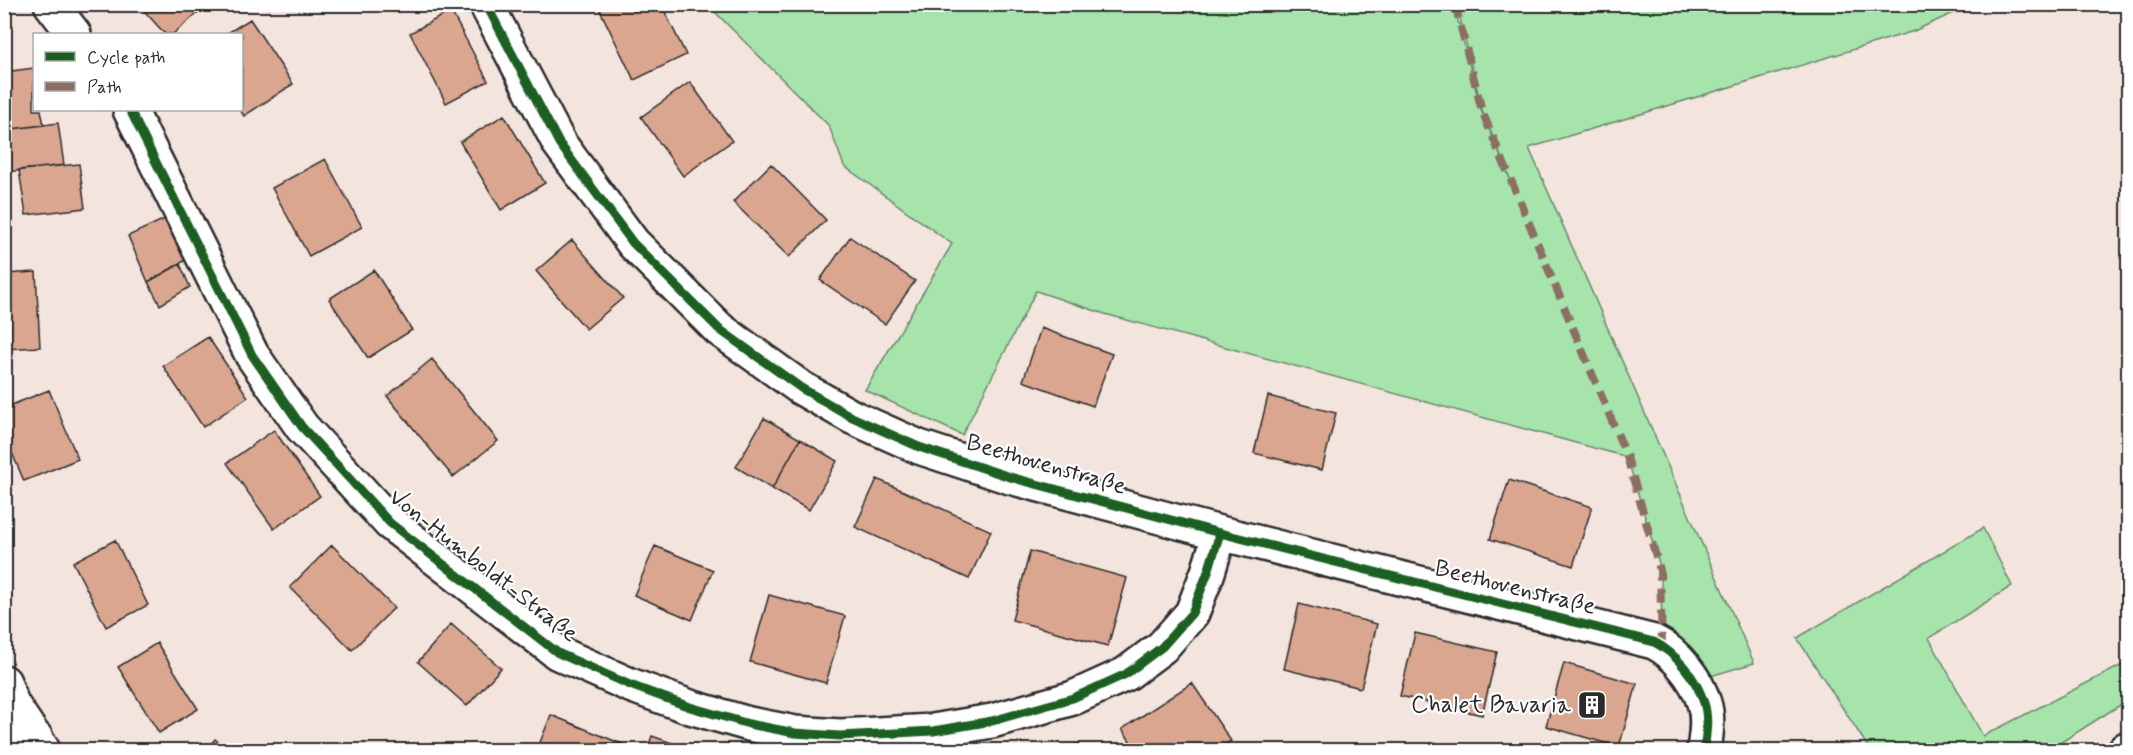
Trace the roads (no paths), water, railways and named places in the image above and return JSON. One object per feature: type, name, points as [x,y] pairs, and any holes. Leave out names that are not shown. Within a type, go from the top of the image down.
[{"type":"street","points":[[51,4],[73,33]]},
{"type":"street","name":"Beethovenstraße","points":[[486,4],[559,143],[619,226],[719,329],[801,388],[852,417],[919,447],[1010,477],[1220,533],[1654,642],[1675,657],[1694,681],[1705,704],[1707,728],[1704,750]]},
{"type":"street","name":"Von-Humboldt-Straße","points":[[130,111],[252,355],[302,427],[390,523],[558,653],[630,685],[690,707],[795,734],[840,736],[933,731],[1002,718],[1074,698],[1126,674],[1162,647],[1192,613],[1220,533]]},
{"type":"street","points":[[4,682],[28,744]]},
{"type":"place","name":"Chalet Bavaria","points":[[1592,705]]}]
